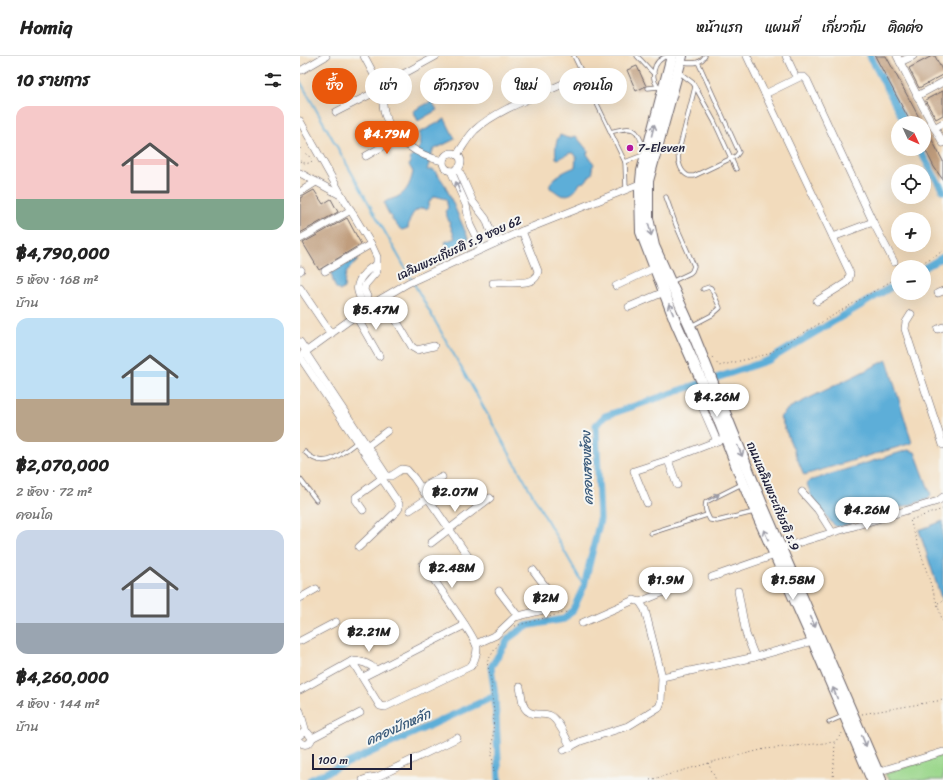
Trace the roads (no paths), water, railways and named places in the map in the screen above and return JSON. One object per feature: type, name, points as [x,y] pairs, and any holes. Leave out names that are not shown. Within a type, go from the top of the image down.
[{"type":"main road","name":"ถนนเฉลิมพระเกียรติ ร.9","points":[[673,59],[660,89],[642,171],[650,231],[654,246],[690,326],[690,343]]},
{"type":"main road","name":"ถนนเฉลิมพระเกียรติ ร.9","points":[[673,59],[644,183],[640,210],[641,232],[664,292],[690,343],[722,416],[747,481],[849,718]]},
{"type":"main road","name":"ถนนเฉลิมพระเกียรติ ร.9","points":[[722,416],[721,439],[747,481]]},
{"type":"main road","name":"ถนนเฉลิมพระเกียรติ ร.9","points":[[778,552],[813,641],[877,777]]},
{"type":"street","points":[[302,70],[326,56]]},
{"type":"street","points":[[364,56],[372,68]]},
{"type":"street","points":[[412,68],[436,56]]},
{"type":"street","points":[[747,56],[850,273],[849,279],[846,283],[817,301]]},
{"type":"street","points":[[786,56],[794,72]]},
{"type":"street","points":[[913,56],[899,59],[917,96],[943,143]]},
{"type":"street","points":[[765,94],[800,77],[804,77],[807,80],[873,222],[893,260]]},
{"type":"street","points":[[917,96],[943,82]]},
{"type":"street","points":[[457,155],[467,140],[484,123],[501,113],[559,86]]},
{"type":"street","points":[[336,112],[365,97]]},
{"type":"street","points":[[383,104],[385,114],[390,125],[399,137],[416,152],[443,161]]},
{"type":"street","points":[[300,121],[371,244],[377,258],[376,265],[370,266],[357,284],[357,289],[368,307]]},
{"type":"street","points":[[934,128],[943,123]]},
{"type":"street","points":[[366,156],[399,137]]},
{"type":"street","points":[[454,170],[461,160],[457,155],[452,153],[446,155],[443,161],[444,167],[454,170],[469,204],[470,225],[482,249]]},
{"type":"street","points":[[300,173],[342,196]]},
{"type":"street","points":[[300,192],[316,182]]},
{"type":"street","name":"เฉลิมพระเกียรติ ร.9 ซอย 62","points":[[303,354],[368,307],[408,283],[522,231],[644,183]]},
{"type":"street","points":[[469,204],[486,219],[495,243]]},
{"type":"street","points":[[300,239],[351,210]]},
{"type":"street","points":[[833,237],[873,222]]},
{"type":"street","points":[[493,283],[527,282],[537,276],[538,271],[522,231]]},
{"type":"street","points":[[325,271],[371,244]]},
{"type":"street","points":[[616,286],[654,268]]},
{"type":"street","points":[[300,288],[331,334]]},
{"type":"street","points":[[629,307],[664,292]]},
{"type":"street","points":[[383,298],[412,347],[417,350],[434,346]]},
{"type":"street","points":[[911,314],[904,329],[943,445]]},
{"type":"street","points":[[356,316],[379,356]]},
{"type":"street","points":[[300,342],[303,354],[357,442],[399,504],[399,508],[359,547]]},
{"type":"street","points":[[303,354],[386,476],[391,476],[404,469],[422,488],[474,565],[472,568],[455,575]]},
{"type":"street","points":[[647,503],[634,471],[668,460],[721,439],[700,402]]},
{"type":"street","points":[[367,446],[387,432]]},
{"type":"street","points":[[668,460],[677,485]]},
{"type":"street","points":[[422,488],[442,476]]},
{"type":"street","points":[[363,510],[356,500],[356,496],[382,479]]},
{"type":"street","points":[[802,492],[818,510],[832,532]]},
{"type":"street","points":[[712,577],[832,532],[938,501],[943,497]]},
{"type":"street","points":[[410,510],[428,498]]},
{"type":"street","points":[[431,543],[490,498]]},
{"type":"street","points":[[352,662],[380,706],[385,707],[471,666],[477,648],[476,644],[465,625],[423,564]]},
{"type":"street","points":[[476,644],[496,635],[510,621],[518,616],[555,607],[558,603],[533,570]]},
{"type":"street","points":[[582,623],[638,600],[683,584]]},
{"type":"street","points":[[300,598],[316,589]]},
{"type":"street","points":[[499,591],[518,616]]},
{"type":"street","points":[[738,591],[746,634],[755,657]]},
{"type":"street","points":[[520,687],[527,712],[531,714],[550,715],[556,721],[567,748],[581,741],[628,726],[654,711],[659,707],[661,702],[662,677],[646,610],[638,600]]},
{"type":"street","points":[[300,641],[336,622]]},
{"type":"street","points":[[363,678],[465,625]]},
{"type":"street","points":[[662,677],[755,657],[813,641]]},
{"type":"street","points":[[300,690],[352,662],[358,661],[367,663],[376,670]]},
{"type":"street","points":[[300,711],[303,734],[310,734],[312,738]]},
{"type":"street","points":[[300,742],[307,744],[312,738],[360,713]]},
{"type":"street","points":[[371,779],[457,738]]},
{"type":"street","points":[[877,777],[943,752]]},
{"type":"lane","points":[[574,56],[580,68]]},
{"type":"lane","points":[[637,56],[654,74]]},
{"type":"lane","points":[[660,89],[654,79],[657,65],[673,59],[698,62],[705,56]]},
{"type":"lane","points":[[673,59],[693,83],[714,121],[736,169]]},
{"type":"lane","points":[[638,63],[642,60]]},
{"type":"lane","points":[[695,87],[678,154],[680,165],[684,172],[689,176],[694,176],[731,159],[738,155],[739,152],[698,62]]},
{"type":"lane","points":[[648,88],[660,89]]},
{"type":"lane","points":[[597,104],[625,162],[626,189]]},
{"type":"lane","points":[[610,132],[628,128],[636,131],[644,147],[644,154],[625,162]]},
{"type":"lane","points":[[666,197],[676,225],[694,266],[690,273],[670,282]]},
{"type":"lane","points":[[690,326],[712,315],[720,308],[711,288],[703,289]]},
{"type":"lane","points":[[305,452],[312,458],[323,462],[341,454],[357,442]]},
{"type":"lane","points":[[300,479],[316,500]]},
{"type":"lane","points":[[747,481],[706,502],[705,507],[707,515],[710,520],[717,522],[760,510]]},
{"type":"lane","points":[[651,533],[707,515]]},
{"type":"lane","points":[[829,722],[849,718]]},
{"type":"water","points":[[426,104],[434,104],[437,110],[418,121],[413,111]]},
{"type":"water","points":[[445,119],[455,139],[433,150],[427,170],[434,170],[445,185],[469,240],[467,241],[468,244],[450,252],[445,242],[455,238],[445,211],[448,208],[446,199],[435,196],[431,199],[428,205],[429,208],[426,210],[424,208],[417,210],[411,217],[408,228],[402,230],[397,226],[384,203],[401,195],[409,185],[413,172],[409,165],[411,158],[421,145],[419,133]]},
{"type":"water","points":[[560,135],[568,138],[576,136],[588,151],[587,154],[594,164],[592,168],[593,172],[585,182],[580,183],[572,193],[564,196],[550,188],[550,184],[559,175],[575,167],[576,156],[573,153],[570,153],[558,159],[556,158],[556,143]]},
{"type":"water","points":[[356,258],[358,260],[349,269],[345,277],[344,288],[340,291],[338,290],[335,286],[331,273]]},
{"type":"water","points":[[887,360],[912,443],[804,475],[780,417],[789,408]]},
{"type":"water","points":[[908,450],[915,452],[931,495],[928,499],[839,527],[832,523],[812,498],[807,484],[809,481]]},
{"type":"water","points":[[943,521],[943,604],[919,530]]},
{"type":"waterway","points":[[870,56],[901,116]]},
{"type":"waterway","points":[[300,81],[584,586]]},
{"type":"waterway","points":[[923,156],[943,191]]},
{"type":"waterway","name":"คลองสองห้อง","points":[[931,264],[943,257]]},
{"type":"waterway","name":"คลองสองห้อง","points":[[499,780],[495,696],[491,667],[509,638],[526,626],[564,619],[573,610],[584,586],[600,520],[596,425],[605,416],[769,360],[891,287]]},
{"type":"waterway","name":"คลองปักหลัก","points":[[310,780],[495,696]]},
{"type":"place","name":"7-Eleven","points":[[630,148]]}]
